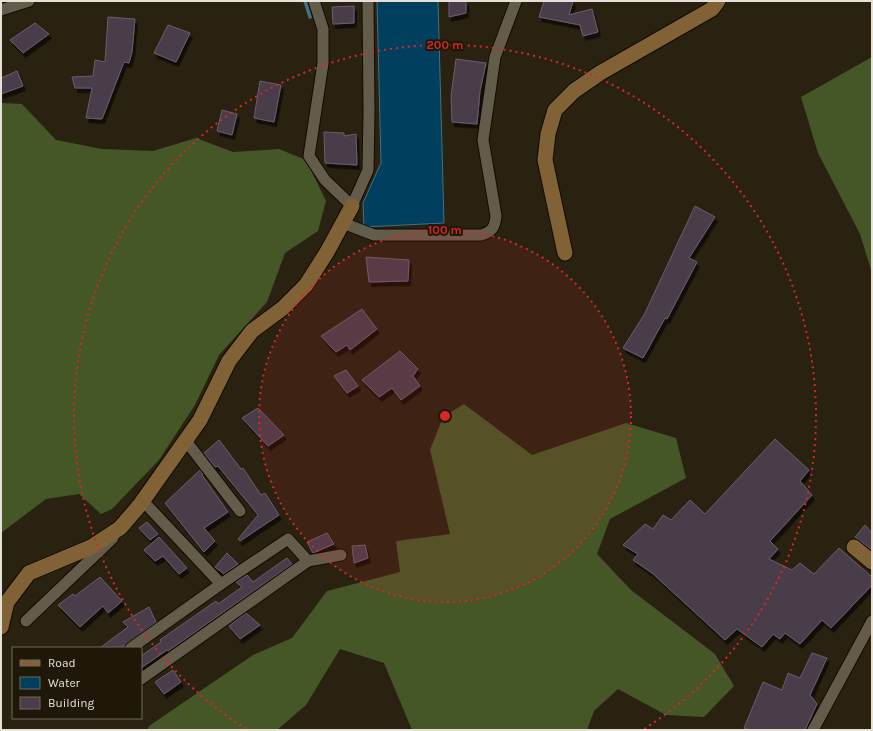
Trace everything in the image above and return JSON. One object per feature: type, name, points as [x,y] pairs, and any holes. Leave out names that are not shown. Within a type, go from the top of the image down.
[{"type":"street","points":[[1,10],[29,1]]},
{"type":"street","points":[[314,1],[323,29],[323,63],[309,156],[325,180],[352,206]]},
{"type":"street","points":[[26,621],[110,542],[143,500],[200,420],[229,361],[252,331],[283,308],[306,285],[343,223],[368,170],[368,1]]},
{"type":"street","points":[[343,223],[374,235],[482,235],[492,230],[495,224],[496,216],[483,140],[495,57],[516,1]]},
{"type":"street","points":[[565,253],[545,160],[548,134],[555,110],[574,91],[600,74],[712,9],[718,1]]},
{"type":"street","points":[[186,441],[240,511]]},
{"type":"street","points":[[143,500],[220,584]]},
{"type":"street","points":[[1,627],[7,602],[29,573],[91,547],[120,528]]},
{"type":"street","points":[[132,647],[220,584],[288,539],[308,561]]},
{"type":"street","points":[[854,547],[872,562]]},
{"type":"street","points":[[142,678],[308,561],[341,556]]},
{"type":"street","points":[[813,730],[872,621]]},
{"type":"green space","points":[[872,57],[872,273],[860,234],[818,153],[801,97]]},
{"type":"green space","points":[[1,103],[22,104],[56,140],[102,149],[153,151],[196,138],[233,152],[279,149],[306,160],[326,201],[318,231],[285,253],[267,302],[219,355],[195,405],[159,460],[112,509],[101,514],[79,494],[46,499],[1,533]]},
{"type":"green space","points":[[464,404],[532,455],[626,423],[676,438],[686,478],[610,519],[597,554],[631,590],[715,654],[734,686],[704,717],[666,715],[618,689],[594,711],[587,730],[412,730],[384,663],[340,649],[306,705],[277,730],[147,730],[149,726],[253,655],[292,638],[327,591],[400,572],[396,541],[450,534],[430,450],[443,417]]},
{"type":"water","points":[[377,1],[438,1],[444,223],[364,227],[363,203],[381,163]]},
{"type":"building","points":[[449,1],[466,1],[466,13],[449,17]]},
{"type":"building","points":[[544,1],[573,1],[569,15],[592,9],[598,32],[583,36],[580,25],[539,17]]},
{"type":"building","points":[[354,6],[354,23],[333,24],[332,7]]},
{"type":"building","points":[[108,17],[135,19],[132,52],[129,63],[124,62],[102,119],[86,118],[92,88],[75,88],[72,77],[93,76],[95,60],[105,62]]},
{"type":"building","points":[[35,23],[49,34],[23,53],[10,40]]},
{"type":"building","points":[[168,25],[190,33],[176,62],[154,53]]},
{"type":"building","points":[[456,59],[486,63],[480,91],[477,124],[452,122],[451,96]]},
{"type":"building","points":[[17,71],[23,86],[1,94],[1,78]]},
{"type":"building","points":[[260,81],[281,85],[274,122],[254,118]]},
{"type":"building","points":[[222,110],[237,114],[232,135],[217,131]]},
{"type":"building","points":[[324,132],[344,133],[344,136],[356,134],[357,165],[325,163]]},
{"type":"building","points":[[695,206],[715,217],[689,258],[697,262],[667,319],[665,318],[643,358],[623,348],[644,315]]},
{"type":"building","points":[[366,257],[409,260],[408,281],[369,282]]},
{"type":"building","points":[[362,309],[377,329],[350,350],[347,345],[336,352],[321,336]]},
{"type":"building","points":[[400,351],[418,369],[413,376],[420,386],[401,400],[392,388],[379,397],[362,380]]},
{"type":"building","points":[[346,370],[358,386],[347,393],[334,376]]},
{"type":"building","points":[[258,408],[284,435],[268,446],[242,418]]},
{"type":"building","points":[[775,439],[809,470],[800,481],[812,495],[770,541],[778,549],[769,559],[792,570],[800,563],[814,574],[839,548],[872,577],[872,585],[831,628],[822,620],[800,644],[785,633],[780,639],[773,634],[762,647],[737,629],[725,640],[652,573],[633,560],[638,554],[623,545],[645,524],[653,529],[663,515],[671,520],[690,500],[705,514]]},
{"type":"building","points":[[219,440],[241,469],[243,468],[261,495],[265,493],[279,515],[240,541],[238,539],[258,515],[218,466],[215,467],[204,453]]},
{"type":"building","points":[[200,470],[228,512],[204,528],[215,541],[204,552],[165,503]]},
{"type":"building","points":[[147,522],[158,534],[150,540],[139,528]]},
{"type":"building","points":[[865,525],[872,533],[872,550],[855,537]]},
{"type":"building","points":[[327,533],[334,544],[313,553],[307,542]]},
{"type":"building","points":[[159,537],[187,568],[179,574],[163,556],[155,561],[144,550]]},
{"type":"building","points":[[365,545],[368,558],[354,563],[352,546]]},
{"type":"building","points":[[227,553],[238,564],[224,574],[215,567]]},
{"type":"building","points":[[287,558],[292,564],[168,651],[167,650],[142,667],[142,655],[161,642],[160,640],[216,601],[218,604],[242,587],[236,582],[247,575],[253,582]]},
{"type":"building","points":[[100,577],[122,601],[108,613],[103,606],[80,627],[58,605],[73,594],[75,596]]},
{"type":"building","points":[[149,607],[156,622],[122,647],[101,647],[128,627],[123,622]]},
{"type":"building","points":[[246,613],[260,625],[240,639],[229,626]]},
{"type":"building","points":[[812,653],[827,658],[810,695],[817,704],[805,730],[750,730],[744,728],[763,682],[782,690],[788,673],[800,678]]},
{"type":"building","points":[[173,670],[181,682],[164,694],[155,682]]},
{"type":"waterway","points":[[305,1],[310,17]]}]
